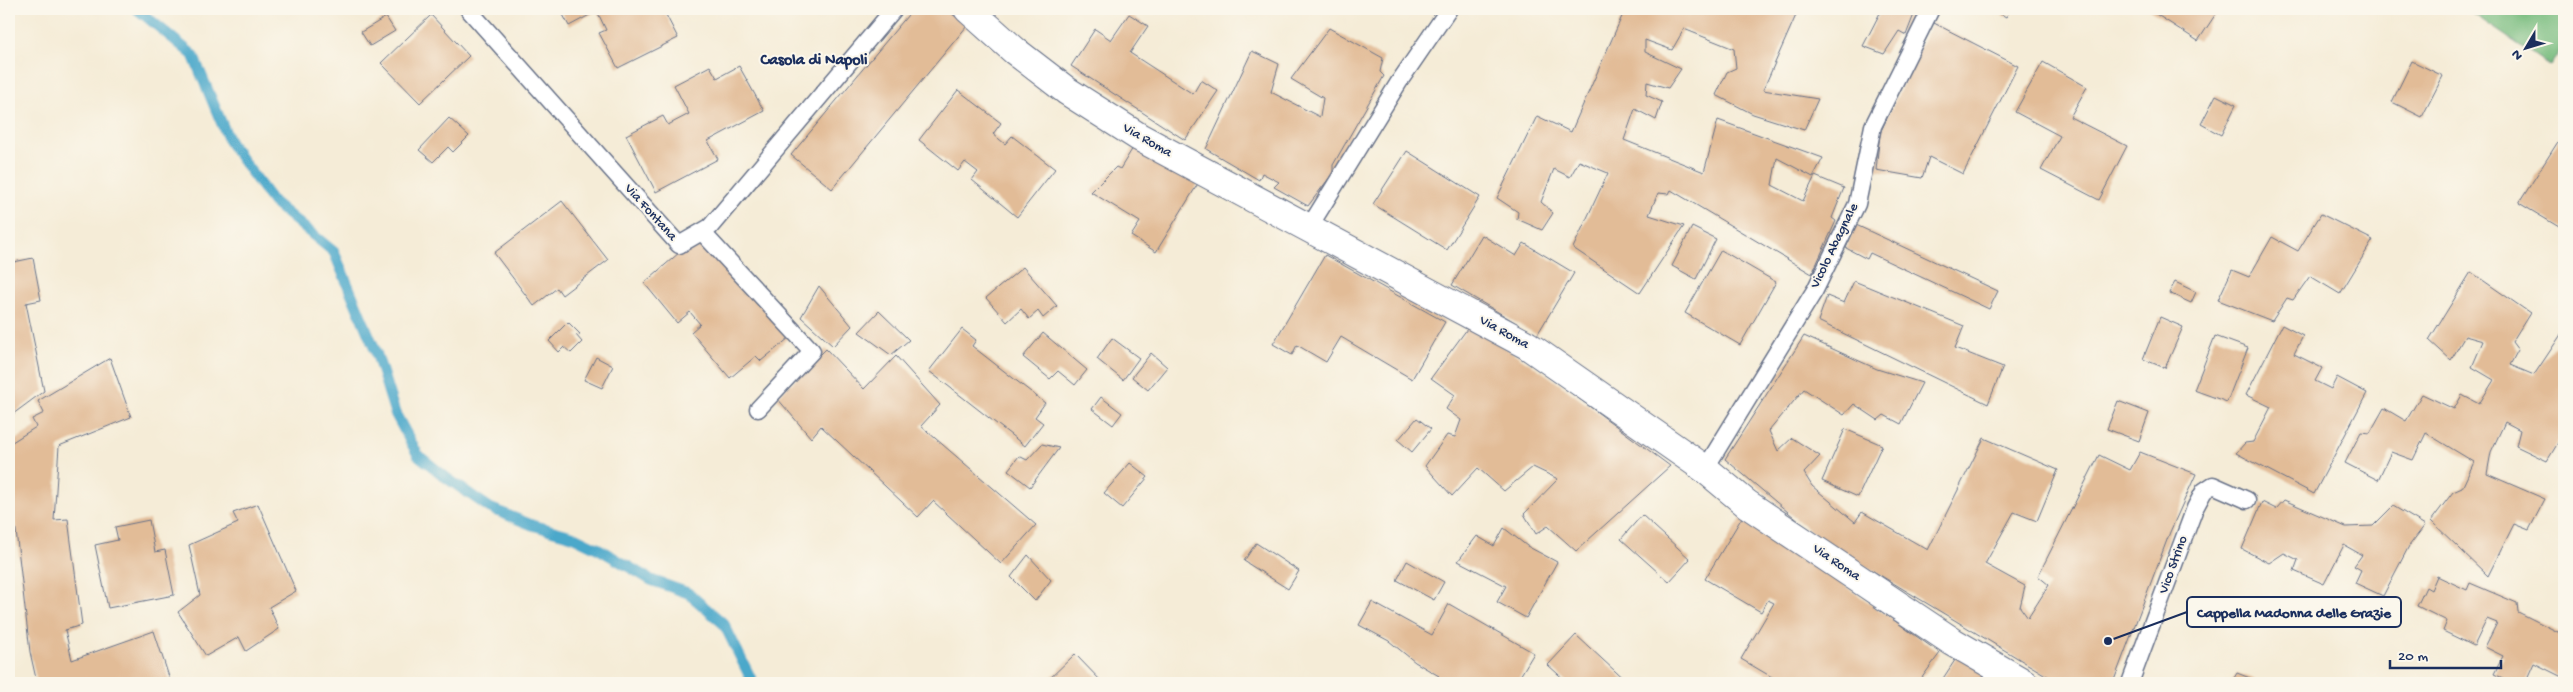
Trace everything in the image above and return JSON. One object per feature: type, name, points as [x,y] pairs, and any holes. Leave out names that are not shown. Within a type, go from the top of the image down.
[{"type":"street","name":"Via Roma","points":[[968,9],[1015,51],[1068,91],[1139,138],[1308,229],[1366,257],[1527,345],[1705,469],[1747,504],[1954,642],[2024,683]]},
{"type":"lane","name":"Via Fontana","points":[[468,9],[679,245],[710,227],[894,9]]},
{"type":"lane","points":[[1308,229],[1399,82],[1449,9]]},
{"type":"lane","name":"Vicolo Abagnale","points":[[1705,469],[1815,290],[1857,204],[1873,126],[1931,9]]},
{"type":"lane","points":[[702,232],[812,351],[758,409]]},
{"type":"lane","name":"Vico Strino","points":[[2130,683],[2195,508],[2204,492],[2213,485],[2247,500]]},
{"type":"green space","points":[[2466,9],[2564,9],[2564,45],[2550,66]]},
{"type":"building","points":[[560,9],[663,9],[678,38],[618,68],[599,33],[606,30],[597,11],[569,26]]},
{"type":"building","points":[[913,9],[946,9],[967,26],[832,189],[791,155]]},
{"type":"building","points":[[1612,9],[1788,9],[1797,13],[1763,90],[1818,99],[1804,130],[1753,114],[1716,95],[1727,72],[1736,68],[1734,49],[1684,29],[1672,50],[1645,40],[1645,52],[1681,69],[1668,88],[1647,82],[1646,95],[1662,102],[1656,120],[1635,109],[1624,140],[1704,172],[1718,120],[1823,158],[1813,177],[1777,158],[1772,185],[1803,201],[1815,176],[1844,188],[1832,218],[1836,221],[1812,274],[1671,190],[1669,194],[1658,193],[1649,215],[1684,226],[1640,293],[1573,248],[1608,173],[1579,161],[1570,177],[1554,169],[1541,202],[1553,213],[1542,230],[1517,219],[1518,212],[1497,198],[1537,116],[1571,132],[1623,14]]},
{"type":"building","points":[[1882,9],[1908,9],[1915,12],[1906,35],[1899,31],[1884,54],[1863,46]]},
{"type":"building","points":[[1992,9],[2011,9],[2006,17]]},
{"type":"building","points":[[2148,9],[2219,9],[2198,41]]},
{"type":"building","points":[[1129,14],[1148,26],[1130,53],[1193,94],[1201,80],[1218,91],[1185,140],[1071,66],[1095,29],[1111,40]]},
{"type":"building","points":[[431,15],[469,56],[420,103],[381,63]]},
{"type":"building","points":[[386,17],[395,31],[370,46],[361,32]]},
{"type":"building","points":[[1932,22],[2018,66],[1963,174],[1929,157],[1922,178],[1876,170],[1880,133]]},
{"type":"building","points":[[1329,28],[1383,58],[1380,72],[1384,76],[1333,165],[1333,173],[1308,206],[1274,187],[1279,182],[1262,173],[1259,180],[1206,149],[1252,51],[1279,64],[1271,92],[1320,117],[1323,98],[1291,79]]},
{"type":"building","points":[[2412,61],[2443,76],[2422,117],[2392,102]]},
{"type":"building","points":[[2043,62],[2087,87],[2070,117],[2127,146],[2099,200],[2041,170],[2060,136],[2015,112]]},
{"type":"building","points":[[710,66],[717,78],[739,66],[764,111],[708,141],[718,159],[656,192],[626,135],[663,116],[668,125],[689,114],[674,85]]},
{"type":"building","points":[[958,90],[1001,123],[993,134],[1005,144],[1012,136],[1055,169],[1017,217],[972,180],[978,172],[965,162],[958,171],[919,140]]},
{"type":"building","points":[[2216,95],[2236,105],[2221,135],[2201,124]]},
{"type":"building","points":[[449,118],[469,136],[453,152],[448,147],[433,162],[419,150]]},
{"type":"building","points":[[2561,137],[2564,139],[2564,230],[2519,203]]},
{"type":"building","points":[[1136,143],[1199,182],[1156,252],[1131,236],[1140,222],[1091,192],[1116,167],[1120,169]]},
{"type":"building","points":[[1407,151],[1480,197],[1447,250],[1373,204]]},
{"type":"building","points":[[562,201],[608,260],[562,295],[557,288],[534,306],[494,253]]},
{"type":"building","points":[[2321,214],[2373,240],[2340,294],[2310,276],[2293,300],[2287,298],[2272,321],[2218,300],[2232,270],[2249,277],[2272,237],[2298,251]]},
{"type":"building","points":[[1856,225],[1998,291],[1989,309],[1870,253],[1867,259],[1846,248]]},
{"type":"building","points":[[1692,227],[1716,239],[1696,279],[1672,266]]},
{"type":"building","points":[[701,234],[789,338],[761,361],[756,356],[730,378],[691,332],[700,324],[690,312],[677,323],[644,283]]},
{"type":"building","points":[[1482,235],[1516,256],[1524,243],[1574,273],[1537,335],[1452,285]]},
{"type":"building","points":[[1721,250],[1776,282],[1740,345],[1685,313]]},
{"type":"building","points":[[1325,255],[1445,322],[1412,379],[1341,337],[1326,362],[1297,345],[1292,355],[1273,344]]},
{"type":"building","points":[[33,258],[41,300],[26,303],[44,391],[9,417],[9,263]]},
{"type":"building","points":[[1023,267],[1057,306],[1043,318],[1038,311],[1029,319],[1021,309],[1007,322],[986,298]]},
{"type":"building","points":[[2471,272],[2530,313],[2512,342],[2518,350],[2510,365],[2534,375],[2564,330],[2564,433],[2547,461],[2516,446],[2520,430],[2505,422],[2491,452],[2487,474],[2545,499],[2529,530],[2514,524],[2488,576],[2431,521],[2453,492],[2462,488],[2474,462],[2426,433],[2413,460],[2391,452],[2378,480],[2345,463],[2361,432],[2370,433],[2384,408],[2406,421],[2422,394],[2454,409],[2462,395],[2479,404],[2494,380],[2472,367],[2483,341],[2465,336],[2451,360],[2429,340]]},
{"type":"building","points":[[1854,281],[1964,326],[1955,348],[2003,367],[1988,404],[1818,321],[1827,296],[1844,303]]},
{"type":"building","points":[[2175,282],[2196,292],[2191,303],[2169,293]]},
{"type":"building","points":[[819,286],[852,326],[833,346],[801,317]]},
{"type":"building","points":[[879,311],[909,340],[891,355],[859,332]]},
{"type":"building","points":[[2160,317],[2183,327],[2165,368],[2143,359]]},
{"type":"building","points":[[568,322],[580,334],[576,335],[582,342],[571,353],[564,347],[559,352],[549,341]]},
{"type":"building","points":[[1470,325],[1547,375],[1670,466],[1576,551],[1548,526],[1536,534],[1524,514],[1558,479],[1533,467],[1504,491],[1478,468],[1452,496],[1425,466],[1447,435],[1455,437],[1461,420],[1446,409],[1455,395],[1431,378]]},
{"type":"building","points":[[2282,325],[2303,336],[2294,354],[2322,368],[2315,381],[2331,389],[2337,377],[2367,393],[2314,494],[2236,453],[2245,443],[2253,442],[2271,407],[2246,395]]},
{"type":"building","points":[[962,329],[976,340],[972,346],[1045,403],[1035,417],[1043,423],[1025,446],[929,371]]},
{"type":"building","points":[[1043,333],[1087,370],[1075,385],[1058,371],[1050,379],[1023,357]]},
{"type":"building","points":[[1804,336],[1877,369],[1922,383],[1901,424],[1884,415],[1878,420],[1854,404],[1844,415],[1804,389],[1769,431],[1778,451],[1792,438],[1820,456],[1804,473],[1812,486],[1855,522],[1862,512],[1928,550],[1984,438],[2058,470],[2037,521],[2014,512],[1985,564],[2025,586],[2020,607],[2028,618],[2049,585],[2038,576],[2099,455],[2130,470],[2140,452],[2196,474],[2170,532],[2113,683],[2059,683],[1820,539],[1725,459]]},
{"type":"building","points":[[2215,336],[2248,348],[2227,402],[2194,390]]},
{"type":"building","points":[[1112,338],[1139,358],[1123,380],[1097,359]]},
{"type":"building","points":[[826,349],[864,389],[896,356],[940,405],[921,426],[1036,525],[1001,564],[933,501],[918,517],[821,426],[811,438],[777,398]]},
{"type":"building","points":[[1151,353],[1167,367],[1148,390],[1132,377]]},
{"type":"building","points":[[596,357],[613,366],[602,388],[584,380]]},
{"type":"building","points":[[110,358],[131,417],[59,446],[54,520],[68,519],[82,625],[65,630],[72,660],[154,631],[171,683],[37,683],[30,652],[9,470],[9,444],[36,427],[32,419],[44,413],[38,401]]},
{"type":"building","points":[[1101,397],[1122,413],[1113,425],[1092,409]]},
{"type":"building","points":[[2118,401],[2149,413],[2139,441],[2107,429]]},
{"type":"building","points":[[1417,418],[1431,429],[1412,452],[1398,440]]},
{"type":"building","points":[[1845,429],[1882,445],[1858,497],[1822,481]]},
{"type":"building","points":[[1042,444],[1059,448],[1030,487],[1008,470],[1019,456],[1027,460]]},
{"type":"building","points":[[1130,463],[1148,477],[1122,508],[1104,493]]},
{"type":"building","points":[[2284,500],[2346,527],[2373,526],[2393,506],[2425,525],[2409,546],[2383,596],[2355,583],[2361,570],[2354,566],[2362,555],[2344,545],[2324,584],[2294,571],[2298,560],[2284,553],[2269,563],[2242,549],[2262,502],[2276,509]]},
{"type":"building","points":[[258,504],[296,591],[269,607],[279,629],[246,651],[239,637],[206,656],[178,612],[200,595],[189,545],[238,523],[233,513]]},
{"type":"building","points":[[1744,514],[1940,653],[1918,683],[1862,683],[1857,680],[1855,683],[1782,683],[1741,659],[1774,603],[1768,600],[1761,612],[1705,579]]},
{"type":"building","points":[[1642,515],[1690,559],[1669,582],[1621,539]]},
{"type":"building","points":[[149,520],[155,552],[165,550],[174,595],[108,608],[95,545],[118,540],[115,527]]},
{"type":"building","points":[[1504,528],[1527,546],[1557,562],[1526,618],[1497,602],[1506,586],[1458,561],[1477,536],[1494,546]]},
{"type":"building","points":[[1256,543],[1299,571],[1288,589],[1244,561]]},
{"type":"building","points":[[1028,555],[1051,580],[1035,601],[1011,577]]},
{"type":"building","points":[[1407,561],[1444,582],[1434,600],[1397,580]]},
{"type":"building","points":[[2437,576],[2467,590],[2470,583],[2517,603],[2518,612],[2564,635],[2564,678],[2534,663],[2525,683],[2513,683],[2494,674],[2503,656],[2485,647],[2497,623],[2487,619],[2474,646],[2443,631],[2447,621],[2417,606],[2426,587],[2431,590]]},
{"type":"building","points":[[1372,602],[1432,635],[1449,604],[1534,653],[1516,683],[1434,683],[1439,676],[1415,662],[1389,641],[1359,625]]},
{"type":"building","points":[[1576,635],[1628,683],[1568,683],[1548,665]]},
{"type":"building","points":[[1075,654],[1103,683],[1045,683]]},
{"type":"building","points":[[1959,654],[2003,683],[1940,683]]},
{"type":"building","points":[[2237,673],[2255,680],[2253,683],[2231,683]]},
{"type":"waterway","points":[[137,9],[193,55],[230,143],[273,202],[334,252],[376,352],[395,413],[418,455],[448,479],[490,508],[532,525],[572,536],[599,549],[651,580],[688,593],[724,624],[753,683]]},
{"type":"place","name":"Cappella Madonna delle Grazie","points":[[2108,641]]},
{"type":"district","name":"Casola di Napoli","points":[[814,61]]}]
